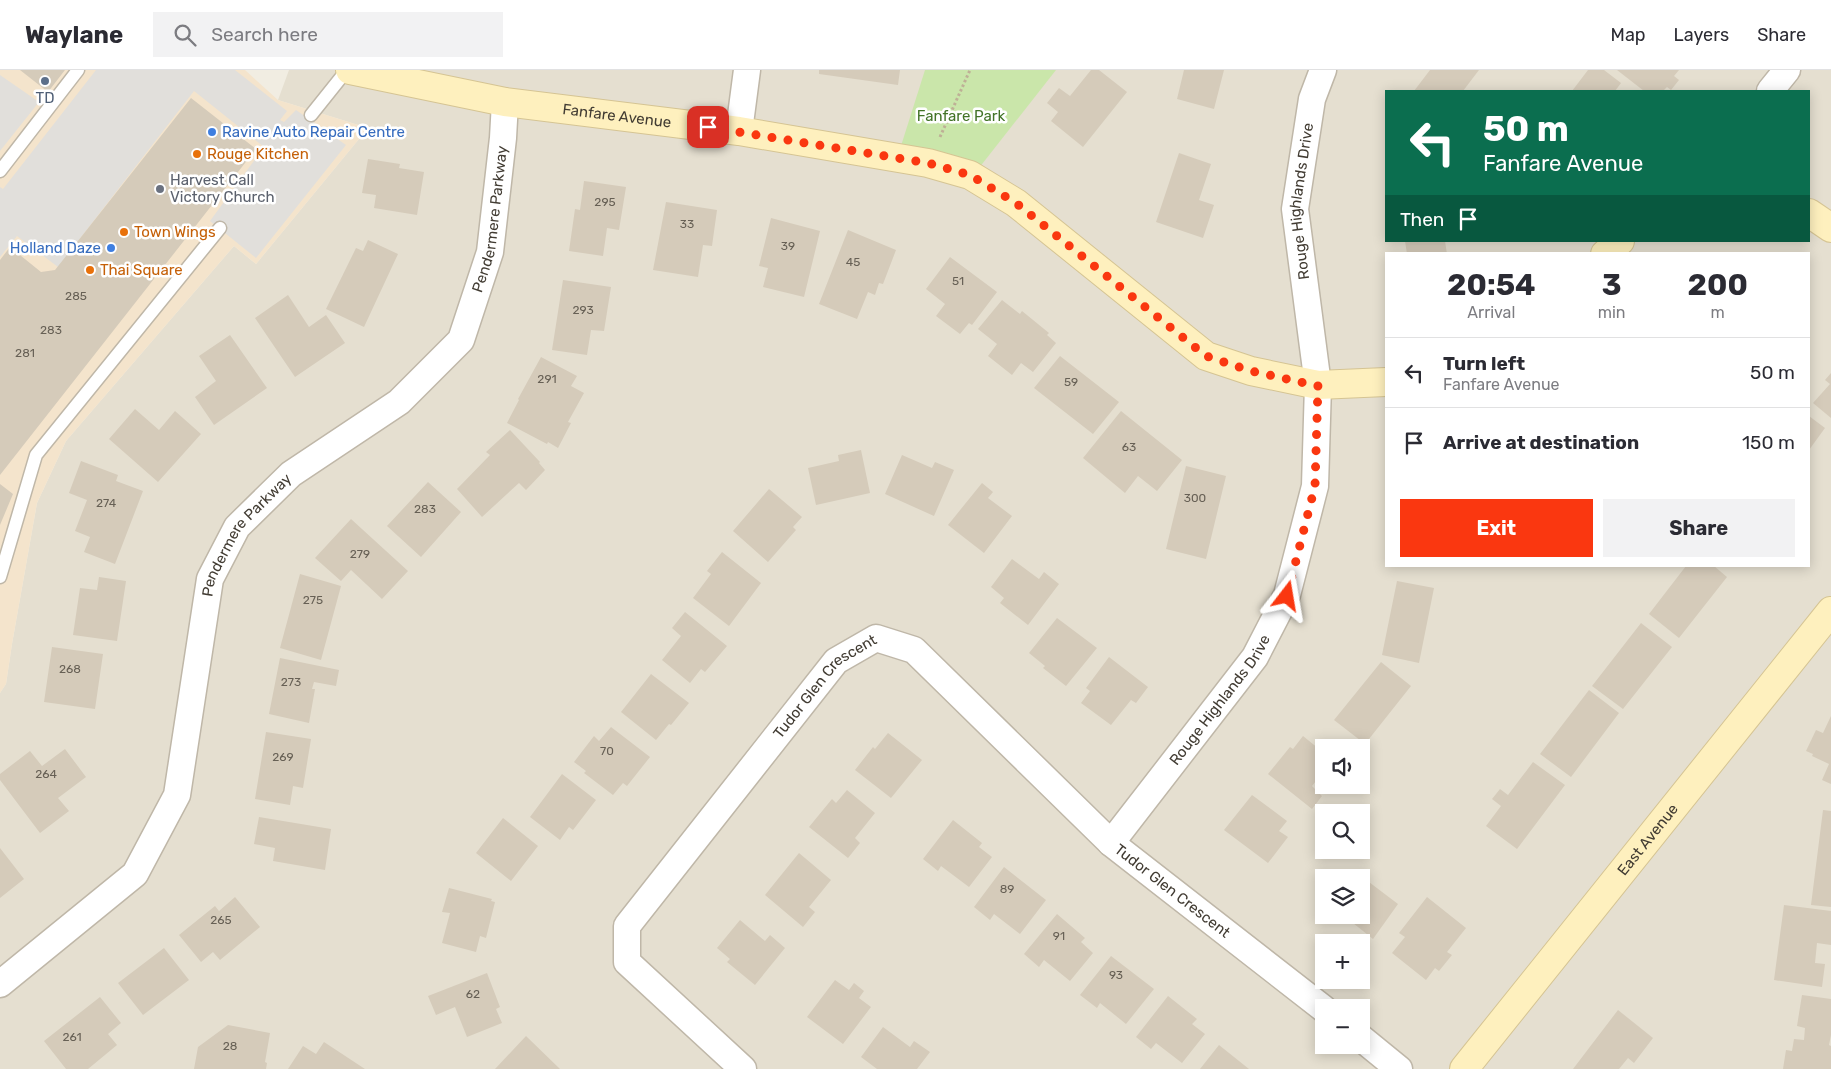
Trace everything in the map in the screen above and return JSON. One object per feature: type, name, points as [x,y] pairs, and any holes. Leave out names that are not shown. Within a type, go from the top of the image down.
[{"type":"street","name":"Fanfare Avenue","points":[[349,70],[505,102],[738,131],[928,163],[970,175],[1016,203],[1206,356],[1251,371],[1318,386],[1385,382]]},
{"type":"street","points":[[738,131],[747,70]]},
{"type":"street","name":"Rouge Highlands Drive","points":[[1112,842],[1255,657],[1287,596],[1315,486],[1318,386],[1295,209],[1312,99],[1323,70]]},
{"type":"street","points":[[1771,90],[1787,70]]},
{"type":"street","name":"Pendermere Parkway","points":[[0,984],[134,874],[177,795],[210,579],[237,527],[291,474],[399,402],[461,340],[490,252],[503,138],[505,102]]},
{"type":"street","points":[[1810,214],[1831,228]]},
{"type":"street","points":[[1607,252],[1619,242]]},
{"type":"street","name":"East Avenue","points":[[1464,1069],[1831,611]]},
{"type":"street","name":"Tudor Glen Crescent","points":[[743,1069],[627,962],[626,926],[836,661],[876,638],[914,650],[1112,842],[1315,1002]]},
{"type":"street","points":[[1370,1045],[1399,1069]]},
{"type":"lane","points":[[0,171],[78,70]]},
{"type":"lane","points":[[311,115],[349,70]]},
{"type":"lane","points":[[0,577],[36,455],[220,228]]},
{"type":"path","points":[[928,163],[970,70]]},
{"type":"shaded area","points":[[0,70],[245,70],[278,100],[368,128],[256,264],[234,246],[66,441],[37,503],[6,684],[0,693]]},
{"type":"shaded area","points":[[96,70],[235,70],[287,111],[280,120],[284,122],[296,110],[346,145],[256,258],[210,221],[264,147],[194,91],[58,267],[17,236],[0,257],[0,187],[3,189]]},
{"type":"shaded area","points":[[289,70],[1831,70],[1831,1069],[0,1069],[0,693],[6,684],[37,503],[66,441],[234,246],[256,264],[368,128],[278,100]]},
{"type":"shaded area","points":[[0,75],[39,102],[0,151]]},
{"type":"green space","name":"Fanfare Park","points":[[925,70],[1056,70],[979,168],[900,149]]},
{"type":"building","name":"TD","points":[[20,70],[65,70],[48,92]]},
{"type":"building","points":[[819,70],[900,70],[898,85],[819,74]]},
{"type":"building","points":[[1091,70],[1099,70],[1127,92],[1083,147],[1051,121],[1058,112],[1047,103],[1059,88],[1070,96]]},
{"type":"building","points":[[1184,70],[1224,70],[1214,109],[1177,99]]},
{"type":"building","points":[[1430,70],[1479,70],[1464,90],[1415,90]]},
{"type":"building","points":[[1588,70],[1604,70],[1621,83],[1616,90],[1573,90]]},
{"type":"building","points":[[1617,70],[1679,70],[1674,76],[1679,80],[1671,90],[1667,87],[1664,90],[1643,90]]},
{"type":"building","points":[[191,98],[256,149],[0,475],[0,260],[10,247],[41,272],[55,270]]},
{"type":"building","points":[[1179,153],[1211,164],[1199,200],[1214,205],[1203,238],[1156,222]]},
{"type":"building","points":[[368,159],[400,164],[399,168],[424,172],[417,215],[374,208],[376,195],[362,193]]},
{"type":"building","points":[[584,181],[626,187],[619,230],[607,228],[603,256],[569,251],[575,209],[580,210]]},
{"type":"building","points":[[666,202],[717,210],[712,246],[703,245],[698,277],[653,270]]},
{"type":"building","points":[[771,218],[820,231],[804,297],[763,287],[768,268],[759,266]]},
{"type":"building","points":[[848,230],[896,250],[883,284],[879,283],[875,295],[868,292],[857,319],[819,304]]},
{"type":"building","points":[[368,240],[398,254],[364,327],[326,309],[356,248],[363,251]]},
{"type":"building","points":[[1405,242],[1445,242],[1447,252],[1407,252]]},
{"type":"building","points":[[950,257],[997,292],[972,325],[969,323],[960,334],[936,316],[945,304],[926,289]]},
{"type":"building","points":[[563,280],[611,287],[604,331],[591,330],[587,355],[552,350]]},
{"type":"building","points":[[288,295],[309,327],[326,315],[345,343],[295,377],[255,318]]},
{"type":"building","points":[[1002,300],[1020,314],[1022,311],[1049,333],[1047,335],[1056,343],[1033,372],[1021,363],[1012,375],[988,356],[997,344],[978,329]]},
{"type":"building","points":[[230,335],[267,388],[214,425],[195,397],[216,381],[199,356]]},
{"type":"building","points":[[1060,356],[1119,402],[1093,434],[1034,388]]},
{"type":"building","points":[[541,357],[577,376],[571,386],[584,393],[568,422],[571,423],[558,448],[507,423]]},
{"type":"building","points":[[1831,373],[1831,418],[1813,403],[1830,384],[1825,380]]},
{"type":"building","points":[[135,409],[159,430],[175,411],[201,434],[158,482],[109,439]]},
{"type":"building","points":[[1121,411],[1182,460],[1157,491],[1138,476],[1125,493],[1083,458]]},
{"type":"building","points":[[1810,417],[1825,428],[1810,449]]},
{"type":"building","points":[[510,430],[540,462],[545,470],[526,490],[519,483],[482,517],[457,489],[490,455],[486,452]]},
{"type":"building","points":[[861,450],[870,493],[816,505],[808,468],[839,461],[838,455]]},
{"type":"building","points":[[902,455],[932,468],[935,462],[954,470],[934,516],[885,494]]},
{"type":"building","points":[[81,461],[118,475],[116,481],[143,491],[115,564],[84,552],[90,537],[75,531],[87,500],[69,493]]},
{"type":"building","points":[[1186,466],[1226,476],[1206,559],[1166,549]]},
{"type":"building","points":[[428,482],[461,512],[421,557],[387,526]]},
{"type":"building","points":[[982,483],[993,492],[988,498],[1012,516],[984,553],[948,525]]},
{"type":"building","points":[[0,484],[13,494],[0,525]]},
{"type":"building","points":[[769,489],[802,517],[793,527],[796,530],[768,562],[733,531]]},
{"type":"building","points":[[351,519],[408,571],[382,599],[351,570],[341,581],[315,558]]},
{"type":"building","points":[[722,552],[761,583],[729,626],[693,598],[711,574],[707,571]]},
{"type":"building","points":[[1012,559],[1039,579],[1044,572],[1059,584],[1028,625],[1000,603],[1004,598],[991,587]]},
{"type":"building","points":[[1685,567],[1715,567],[1727,577],[1679,638],[1649,614]]},
{"type":"building","points":[[300,574],[341,586],[321,660],[280,648]]},
{"type":"building","points":[[99,577],[126,581],[117,641],[73,635],[80,588],[97,590]]},
{"type":"building","points":[[1397,581],[1434,588],[1419,663],[1382,655]]},
{"type":"building","points":[[685,612],[727,646],[705,672],[701,669],[690,683],[662,660],[681,636],[672,628]]},
{"type":"building","points":[[1057,618],[1097,648],[1066,686],[1043,668],[1045,666],[1029,653]]},
{"type":"building","points":[[1641,623],[1672,647],[1623,709],[1592,686]]},
{"type":"building","points":[[52,647],[103,654],[95,709],[44,702]]},
{"type":"building","points":[[1109,657],[1148,687],[1136,703],[1131,700],[1111,725],[1081,703],[1090,691],[1086,688]]},
{"type":"building","points":[[280,658],[339,670],[336,686],[314,682],[312,689],[315,689],[309,723],[269,714]]},
{"type":"building","points":[[1381,662],[1411,686],[1369,739],[1359,739],[1334,720]]},
{"type":"building","points":[[651,674],[689,703],[656,740],[621,712]]},
{"type":"building","points":[[1589,690],[1619,713],[1571,777],[1540,754]]},
{"type":"building","points":[[1831,716],[1831,784],[1822,780],[1829,764],[1806,751],[1816,730],[1823,733]]},
{"type":"building","points":[[611,727],[650,757],[627,786],[623,783],[613,795],[584,773],[586,771],[574,762],[594,736],[599,741]]},
{"type":"building","points":[[266,732],[311,739],[303,788],[293,786],[290,805],[255,799]]},
{"type":"building","points":[[888,733],[922,760],[891,798],[855,770],[873,747],[875,749]]},
{"type":"building","points":[[1303,736],[1315,746],[1315,782],[1312,786],[1315,789],[1315,794],[1322,796],[1312,809],[1268,774],[1290,747],[1293,749]]},
{"type":"building","points":[[65,749],[86,777],[58,798],[69,811],[40,833],[0,780],[0,774],[30,751],[42,766]]},
{"type":"building","points":[[1533,762],[1565,785],[1517,849],[1486,826],[1501,806],[1492,799],[1500,789],[1508,795]]},
{"type":"building","points":[[562,774],[596,800],[573,830],[569,827],[560,840],[530,817]]},
{"type":"building","points":[[847,790],[875,813],[855,838],[860,843],[848,858],[809,827],[832,799],[836,803]]},
{"type":"building","points":[[1252,795],[1287,821],[1279,831],[1288,837],[1268,863],[1224,830]]},
{"type":"building","points":[[1823,810],[1831,811],[1831,907],[1811,905]]},
{"type":"building","points":[[259,817],[331,829],[325,870],[273,861],[275,848],[254,844]]},
{"type":"building","points":[[503,818],[538,846],[511,881],[476,853]]},
{"type":"building","points":[[953,820],[982,843],[979,847],[992,857],[969,887],[941,866],[938,871],[923,859]]},
{"type":"building","points":[[0,848],[24,879],[0,898]]},
{"type":"building","points":[[799,853],[831,880],[809,907],[815,912],[803,927],[765,895]]},
{"type":"building","points":[[1004,867],[1046,900],[1020,934],[994,914],[990,920],[974,907]]},
{"type":"building","points":[[1370,883],[1398,904],[1373,939],[1370,934],[1367,934],[1354,924],[1370,924]]},
{"type":"building","points":[[449,888],[492,899],[491,901],[495,902],[486,938],[480,936],[476,952],[442,943],[450,913],[442,912]]},
{"type":"building","points":[[235,897],[260,927],[220,960],[213,952],[201,962],[179,935],[215,906],[219,911]]},
{"type":"building","points":[[1427,897],[1466,928],[1447,952],[1452,955],[1439,971],[1435,968],[1426,980],[1392,953],[1405,937],[1399,933]]},
{"type":"building","points":[[1784,905],[1831,911],[1831,945],[1817,943],[1815,963],[1825,964],[1822,987],[1774,980]]},
{"type":"building","points":[[1057,914],[1085,938],[1081,942],[1093,953],[1070,981],[1044,960],[1039,967],[1024,954]]},
{"type":"building","points":[[740,920],[765,941],[770,935],[785,948],[755,985],[727,962],[730,959],[717,948]]},
{"type":"building","points":[[164,948],[189,980],[143,1015],[118,983]]},
{"type":"building","points":[[1111,956],[1154,989],[1126,1024],[1100,1003],[1097,1008],[1080,995]]},
{"type":"building","points":[[487,973],[500,1007],[496,1009],[502,1023],[467,1037],[455,1007],[436,1015],[428,996]]},
{"type":"building","points":[[835,980],[849,990],[854,983],[864,991],[859,998],[871,1007],[843,1044],[807,1017]]},
{"type":"building","points":[[1802,995],[1831,999],[1831,1035],[1829,1045],[1831,1046],[1831,1069],[1783,1069],[1786,1050],[1792,1051],[1794,1039],[1804,1040],[1805,1028],[1797,1026]]},
{"type":"building","points":[[1168,996],[1197,1019],[1192,1024],[1205,1034],[1182,1063],[1156,1043],[1151,1049],[1136,1037]]},
{"type":"building","points":[[100,997],[121,1023],[108,1034],[117,1045],[88,1069],[66,1069],[44,1041]]},
{"type":"building","points":[[1618,1010],[1653,1038],[1634,1063],[1628,1058],[1619,1069],[1573,1069]]},
{"type":"building","points":[[228,1025],[270,1033],[265,1062],[267,1063],[266,1069],[194,1069],[198,1047]]},
{"type":"building","points":[[883,1027],[910,1047],[914,1041],[930,1052],[917,1069],[877,1069],[861,1057]]},
{"type":"building","points":[[526,1036],[560,1069],[495,1069]]},
{"type":"building","points":[[324,1042],[365,1069],[288,1069],[303,1046],[316,1054]]},
{"type":"building","points":[[1219,1045],[1249,1069],[1200,1069]]},
{"type":"place","name":"TD","points":[[45,81]]},
{"type":"place","name":"Ravine Auto Repair Centre","points":[[212,132]]},
{"type":"place","name":"Rouge Kitchen","points":[[197,154]]},
{"type":"place","name":"Harvest Call Victory Church","points":[[160,189]]},
{"type":"place","name":"Town Wings","points":[[124,232]]},
{"type":"place","name":"Holland Daze","points":[[111,248]]},
{"type":"place","name":"Thai Square","points":[[90,270]]},
{"type":"route","points":[[708,127],[928,163],[970,175],[1016,203],[1206,356],[1251,371],[1318,386],[1315,486],[1287,596]]}]
